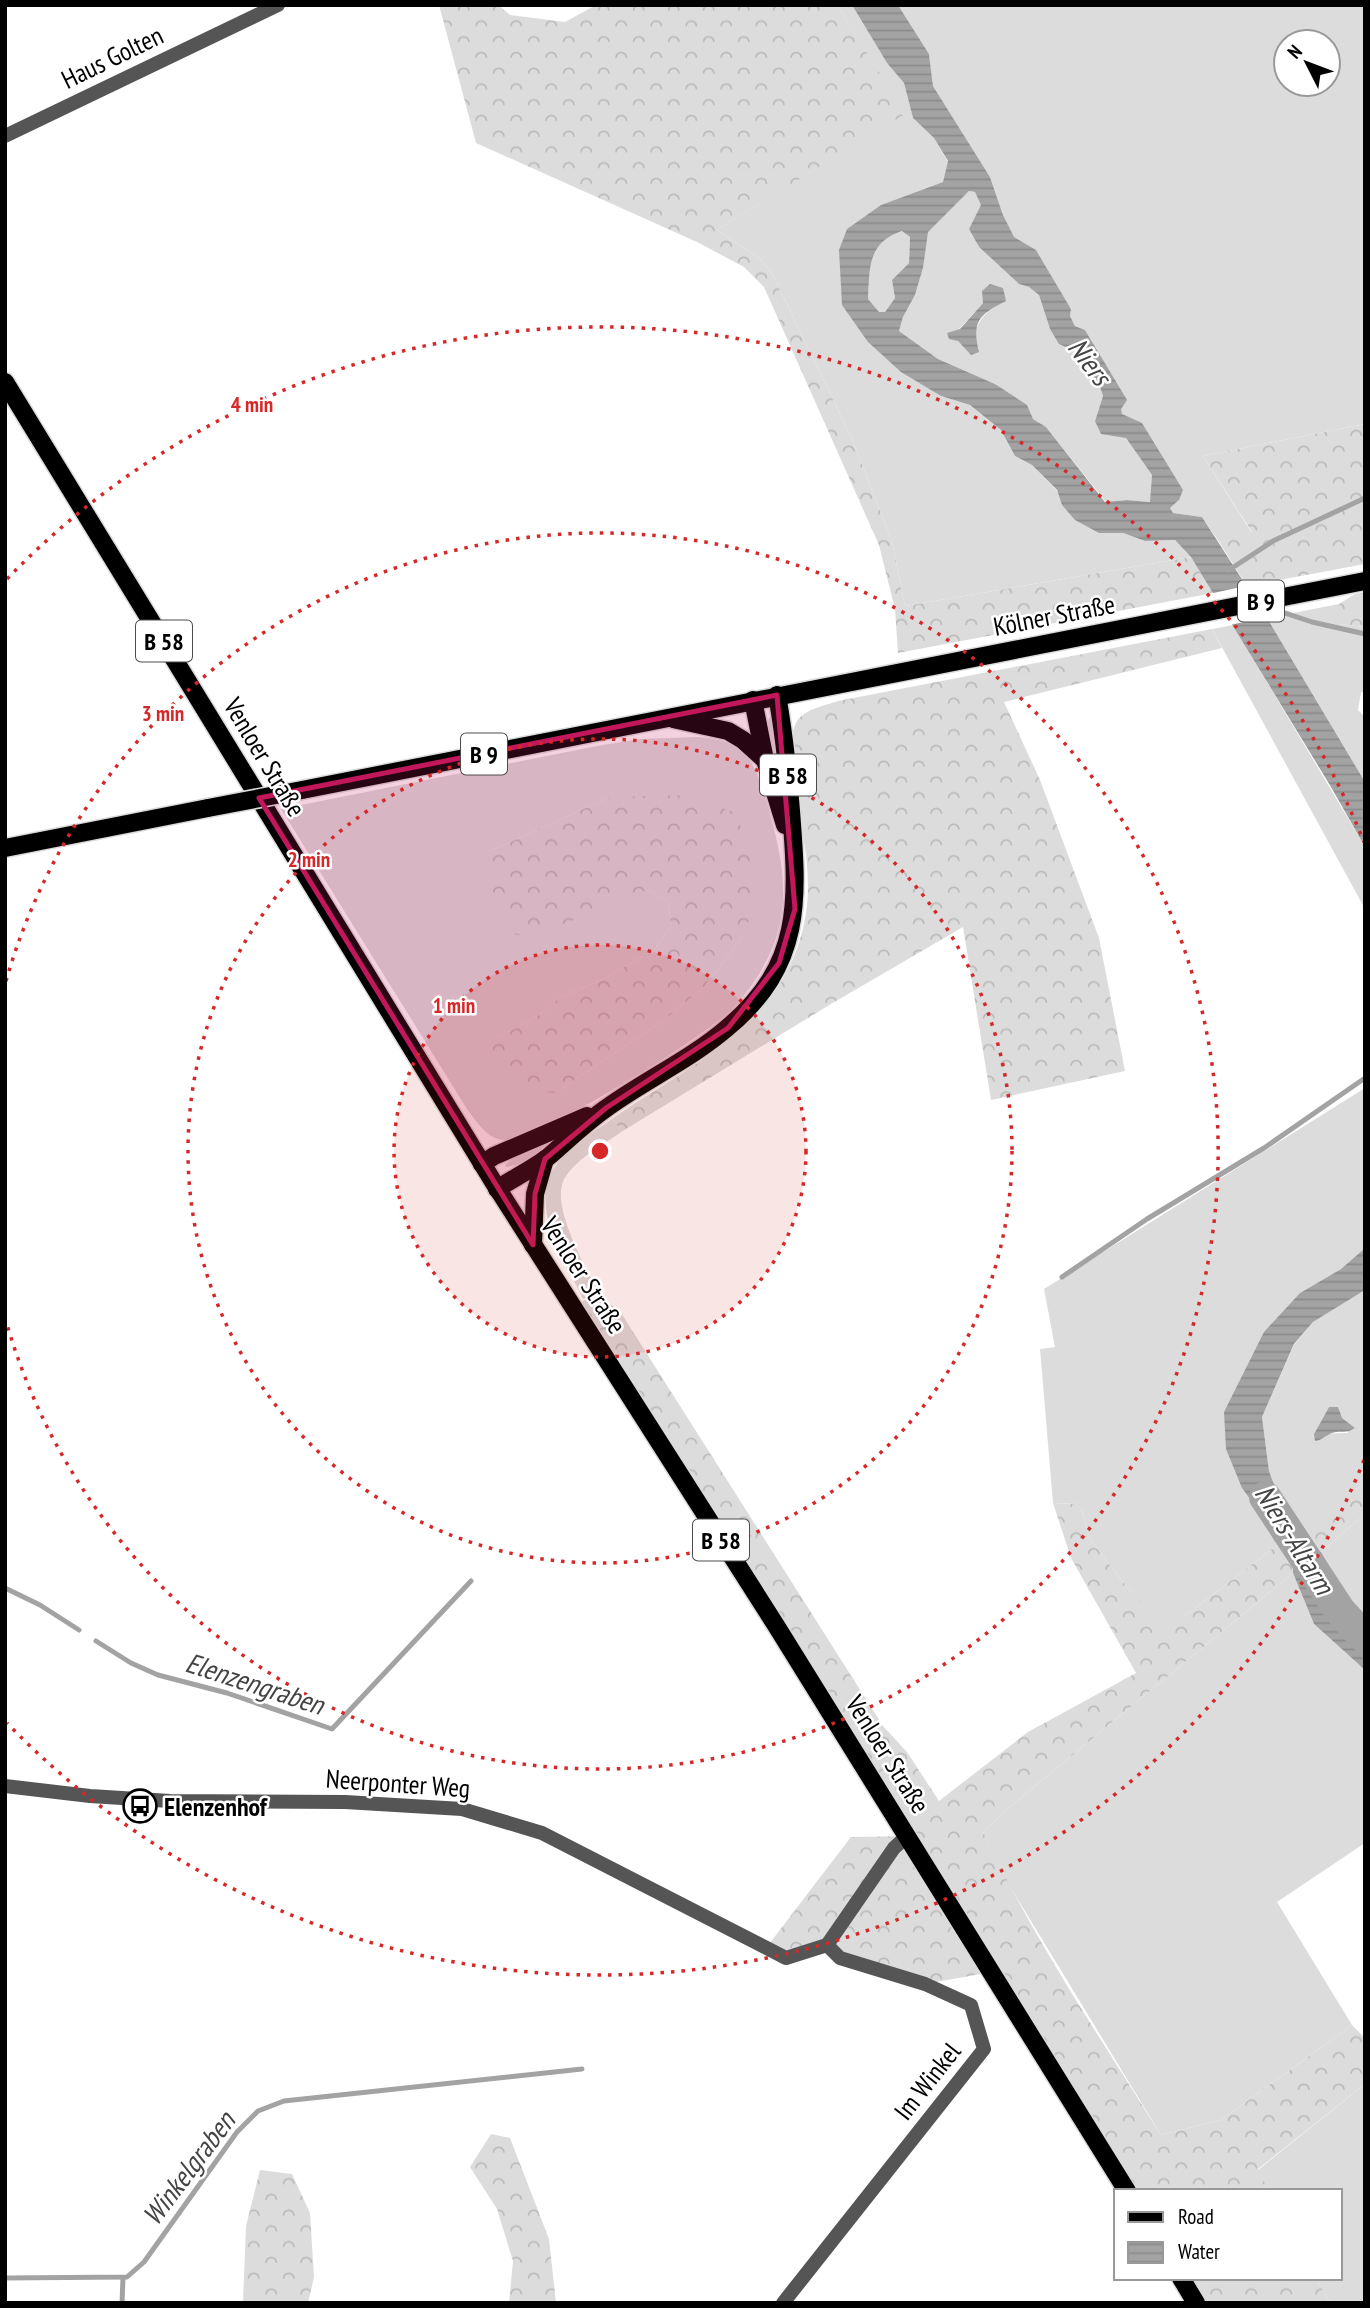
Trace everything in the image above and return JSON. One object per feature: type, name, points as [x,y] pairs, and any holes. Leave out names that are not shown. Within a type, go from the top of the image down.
[{"type":"main road","name":"Venloer Straße","points":[[5,382],[497,1189],[785,1638],[1126,2189]]},
{"type":"main road","name":"Kölner Straße","points":[[753,700],[1365,581]]},
{"type":"main road","name":"B 58","points":[[497,1189],[545,1159],[606,1108],[728,1028],[748,1009],[779,963],[795,909],[785,735],[777,695]]},
{"type":"main road","name":"B 58","points":[[753,700],[765,760],[794,855]]},
{"type":"main road","name":"B 9","points":[[5,848],[753,700]]},
{"type":"main road","points":[[666,718],[728,731],[743,740],[765,760]]},
{"type":"main road","name":"B 58","points":[[482,1164],[494,1156],[606,1108]]},
{"type":"main road","points":[[533,1245],[535,1194],[545,1159]]},
{"type":"main road","points":[[1182,2280],[1196,2303]]},
{"type":"street","name":"Haus Golten","points":[[5,135],[278,5]]},
{"type":"street","name":"Neerponter Weg","points":[[5,1786],[90,1796],[170,1801],[345,1802],[462,1809],[542,1833],[786,1958],[827,1945]]},
{"type":"street","points":[[827,1945],[894,1848],[907,1836]]},
{"type":"street","name":"Im Winkel","points":[[783,2303],[984,2049],[971,2005],[925,1984],[841,1958],[827,1945]]},
{"type":"highlighted area","points":[[777,695],[795,909],[779,963],[728,1028],[606,1108],[545,1159],[535,1194],[533,1245],[259,798]]},
{"type":"green space","points":[[439,5],[498,5],[510,15],[565,22],[596,5],[837,5],[905,114],[717,230],[760,259],[772,273],[852,439],[892,541],[905,606],[1191,557],[1213,593],[898,653],[895,609],[879,545],[764,287],[744,267],[697,242],[476,143]]},
{"type":"green space","points":[[837,5],[852,5],[887,63],[904,83],[913,118],[934,138],[948,162],[943,182],[881,205],[842,305],[941,396],[970,405],[1001,430],[1015,456],[1032,465],[1057,491],[1063,505],[1100,533],[1123,533],[1145,541],[1175,540],[1191,557],[905,606],[892,541],[852,439],[772,273],[760,259],[717,230],[904,114]]},
{"type":"green space","points":[[898,5],[1365,5],[1365,424],[1203,456],[1252,533],[1219,542],[1202,517],[1173,513],[1170,508],[1179,500],[1122,414],[1103,361],[1085,330],[1075,326],[1070,316],[1071,309],[1036,250],[1014,238],[990,177],[933,86],[929,54]]},
{"type":"green space","points":[[969,191],[975,192],[982,205],[969,229],[979,247],[1019,284],[1029,287],[1039,295],[1050,329],[1075,350],[1100,387],[1103,396],[1095,421],[1126,438],[1152,475],[1151,502],[1106,502],[1046,427],[1033,419],[995,384],[938,359],[899,331],[915,295],[923,268],[927,232]],"holes":[[[1006,300],[980,322],[974,335],[971,354],[958,341],[959,329],[983,303]]]},
{"type":"green space","points":[[902,231],[910,237],[909,263],[892,280],[895,298],[885,312],[879,313],[868,299],[870,267],[882,242]]},
{"type":"green space","points":[[1365,424],[1365,564],[1247,586],[1219,542],[1252,532],[1203,456]]},
{"type":"green space","points":[[1365,592],[1365,627],[1339,624],[1339,604],[1355,594]]},
{"type":"green space","points":[[1339,604],[1339,624],[1365,627],[1365,693],[1361,692],[1358,710],[1365,717],[1365,782],[1267,618]]},
{"type":"green space","points":[[1233,625],[1365,847],[1365,909],[1212,629]]},
{"type":"green space","points":[[1212,629],[1222,648],[1004,702],[1040,780],[1099,938],[1125,1071],[991,1100],[963,927],[621,1132],[613,1118],[706,1057],[734,1035],[759,1011],[780,983],[796,951],[808,898],[806,854],[792,767],[793,734],[799,718],[814,709],[838,701]]},
{"type":"green space","points":[[771,717],[776,725],[780,775],[777,775],[766,731]]},
{"type":"green space","points":[[640,739],[715,739],[738,748],[752,764],[772,820],[780,855],[782,908],[774,944],[756,979],[738,1003],[690,1041],[622,1084],[552,1123],[507,1140],[494,1137],[484,1130],[467,1109],[281,809]],"holes":[[[610,797],[743,937],[704,987],[663,1021],[555,1093],[499,1037],[536,1017],[562,996],[602,980],[655,949],[671,926],[668,901],[647,890],[486,853]]]},
{"type":"green space","points":[[686,795],[736,813],[754,867],[755,905],[743,937],[704,987],[663,1021],[555,1093],[527,1091],[493,1071],[485,1055],[499,1037],[536,1017],[562,996],[602,980],[655,949],[671,926],[668,901],[647,890],[532,937],[512,934],[496,908],[486,853],[610,797]]},
{"type":"green space","points":[[1365,1088],[1365,1248],[1341,1269],[1300,1293],[1224,1412],[1261,1514],[1275,1541],[1291,1528],[1269,1471],[1262,1417],[1294,1345],[1313,1322],[1365,1290],[1365,1482],[1308,1530],[1303,1525],[1189,1613],[1162,1623],[1126,1586],[1090,1539],[1080,1504],[1053,1503],[1040,1349],[1055,1347],[1044,1289]],"holes":[[[1329,1407],[1342,1418],[1348,1433],[1314,1434]]]},
{"type":"green space","points":[[613,1118],[621,1132],[578,1163],[566,1176],[561,1187],[561,1201],[570,1235],[599,1293],[583,1299],[552,1235],[546,1200],[548,1183],[555,1167],[567,1153]]},
{"type":"green space","points":[[557,1137],[558,1139],[527,1160],[507,1167],[505,1165],[518,1154]]},
{"type":"green space","points":[[599,1293],[623,1316],[883,1726],[907,1752],[939,1801],[1028,1732],[1136,1673],[1071,1558],[1053,1503],[1080,1504],[1090,1539],[1126,1586],[1162,1622],[1189,1613],[1303,1525],[1308,1529],[1365,1482],[1365,1514],[1321,1552],[1308,1548],[1294,1558],[1293,1573],[1012,1805],[983,1832],[1045,1948],[1161,2135],[1221,2120],[1352,2025],[1365,2038],[1365,2084],[1258,2169],[1268,2189],[1128,2189],[573,1306]]},
{"type":"green space","points":[[1365,1514],[1365,1619],[1348,1599],[1321,1552]]},
{"type":"green space","points":[[1293,1573],[1314,1624],[1365,1670],[1365,1843],[1277,1902],[1352,2025],[1221,2120],[1161,2135],[1003,1875],[983,1832],[1012,1805]]},
{"type":"green space","points":[[907,1836],[992,1972],[925,1984],[827,1945],[786,1958],[766,1948],[851,1837]]},
{"type":"green space","points":[[1365,2084],[1365,2303],[1330,2303],[1317,2280],[1342,2280],[1342,2189],[1268,2189],[1258,2170]]},
{"type":"green space","points":[[491,2134],[510,2138],[549,2239],[556,2303],[509,2303],[513,2261],[497,2209],[470,2167]]},
{"type":"green space","points":[[260,2170],[292,2174],[310,2213],[314,2277],[308,2303],[243,2302],[246,2226]]},
{"type":"green space","points":[[1185,2280],[1317,2280],[1330,2303],[1200,2303]]},
{"type":"water","name":"Niers","points":[[852,5],[898,5],[929,54],[933,86],[990,177],[1014,237],[1036,250],[1071,309],[1070,316],[1075,326],[1085,330],[1127,400],[1121,409],[1122,414],[1142,423],[1183,490],[1179,500],[1170,508],[1173,513],[1202,517],[1267,618],[1365,782],[1365,847],[1191,557],[1175,540],[1145,541],[1123,533],[1099,533],[1075,520],[1062,505],[1057,490],[1032,465],[1015,456],[1001,430],[970,405],[941,396],[901,372],[868,342],[842,305],[839,250],[847,229],[881,205],[943,182],[948,161],[934,138],[913,118],[904,83],[887,63]],"holes":[[[969,191],[975,192],[981,205],[969,229],[979,247],[1019,284],[1029,287],[1039,295],[1050,329],[1059,344],[1075,351],[1100,387],[1103,396],[1095,421],[1101,434],[1126,438],[1152,475],[1150,502],[1105,502],[1046,427],[1033,419],[1027,405],[995,384],[938,359],[899,331],[915,295],[923,268],[928,232]],[[902,231],[910,237],[909,263],[892,280],[895,298],[885,312],[879,312],[868,299],[870,267],[882,242]]]},
{"type":"water","points":[[990,284],[1003,288],[1006,301],[979,320],[976,333],[979,352],[971,355],[958,341],[949,339],[947,333],[960,329],[983,303],[982,291]]},
{"type":"water","points":[[1365,1248],[1365,1290],[1313,1322],[1294,1344],[1262,1417],[1269,1471],[1291,1529],[1275,1542],[1261,1514],[1242,1488],[1226,1449],[1224,1412],[1264,1332],[1300,1293],[1341,1269]]},
{"type":"water","points":[[1329,1407],[1338,1407],[1342,1418],[1355,1428],[1332,1433],[1315,1441],[1314,1434]]},
{"type":"water","points":[[1308,1548],[1321,1552],[1348,1599],[1365,1619],[1365,1670],[1314,1624],[1293,1573],[1294,1558]]},
{"type":"pier","points":[[1250,585],[1270,617],[1229,625],[1209,594]]},
{"type":"waterway","points":[[1229,570],[1273,541],[1365,498]]},
{"type":"waterway","points":[[1267,607],[1312,622],[1365,634]]},
{"type":"waterway","points":[[1062,1277],[1147,1219],[1264,1148],[1365,1078]]},
{"type":"waterway","name":"Niers-Altarm","points":[[1265,1497],[1340,1611],[1365,1638]]},
{"type":"waterway","name":"Elenzengraben","points":[[96,1641],[131,1663],[158,1675],[227,1693],[332,1729],[471,1581]]},
{"type":"waterway","name":"Elenzengraben","points":[[5,1588],[40,1605],[79,1630]]},
{"type":"waterway","name":"Winkelgraben","points":[[5,2278],[127,2277],[144,2262],[237,2132],[258,2111],[284,2101],[582,2069]]},
{"type":"waterway","points":[[122,2303],[123,2278]]},
{"type":"place","name":"Elenzenhof","points":[[140,1806]]}]
